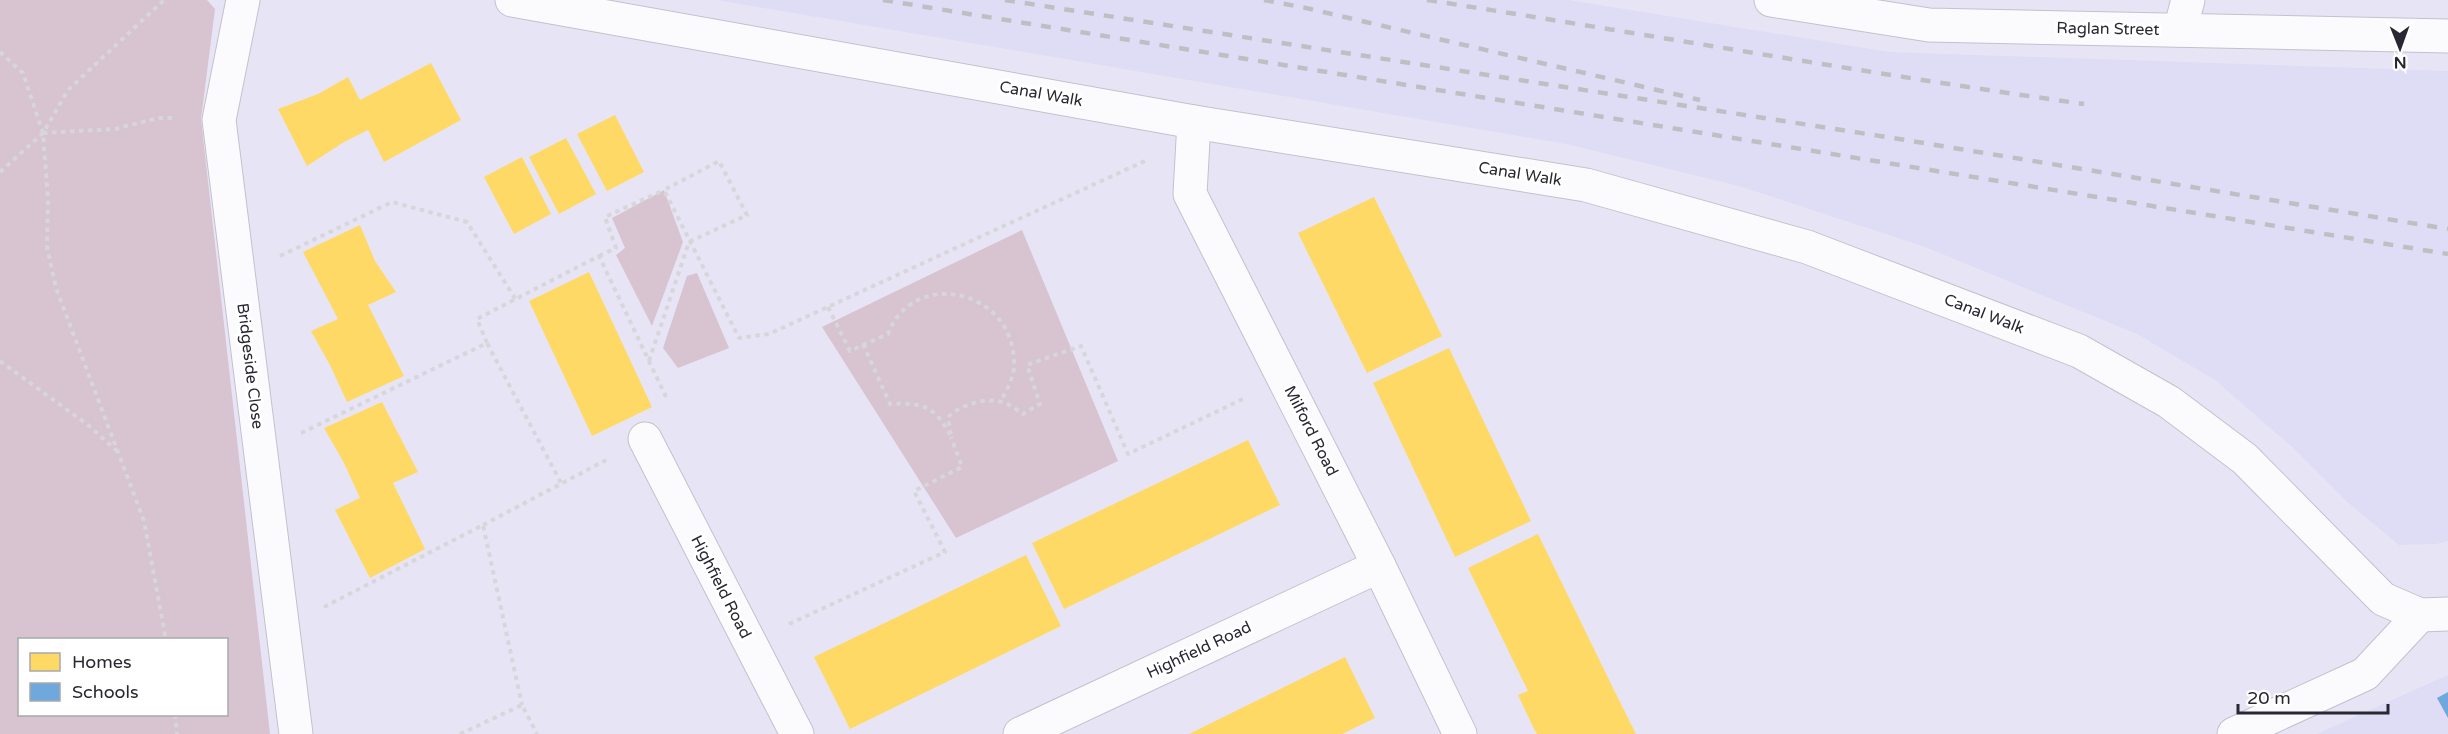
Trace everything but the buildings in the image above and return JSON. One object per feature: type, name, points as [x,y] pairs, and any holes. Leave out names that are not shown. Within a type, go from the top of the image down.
[{"type":"street","name":"Bridgeside Close","points":[[243,0],[219,120],[296,734]]},
{"type":"street","name":"Canal Walk","points":[[512,0],[1194,122],[1586,185],[1807,247],[2079,351],[2169,402],[2245,459],[2383,599],[2434,615]]},
{"type":"street","name":"Raglan Street","points":[[1771,0],[1929,25],[2184,15],[2448,36]]},
{"type":"street","name":"Milford Road","points":[[1194,122],[1190,194],[1379,566],[1460,734]]},
{"type":"street","name":"Highfield Road","points":[[645,439],[797,734]]},
{"type":"street","name":"Highfield Road","points":[[1020,734],[1379,566]]},
{"type":"street","points":[[2234,734],[2365,674],[2434,615]]},
{"type":"path","points":[[0,172],[43,134],[68,90],[164,0]]},
{"type":"path","points":[[0,52],[23,73],[43,134],[48,200],[47,247],[56,288],[144,520],[166,638]]},
{"type":"path","points":[[43,134],[115,129],[158,118],[219,120]]},
{"type":"path","points":[[663,190],[739,338],[769,334],[1147,160]]},
{"type":"path","points":[[561,483],[477,320],[616,248],[605,217],[719,161],[747,215],[689,242],[648,361]]},
{"type":"path","points":[[238,275],[392,202],[467,222],[516,300]]},
{"type":"path","points":[[283,628],[645,439],[668,403],[599,256]]},
{"type":"path","points":[[828,307],[850,351],[888,334],[894,318],[925,298],[945,293],[965,296],[984,304],[998,317],[1008,332],[1014,363],[1012,377],[1001,401]]},
{"type":"path","points":[[261,453],[487,343]]},
{"type":"path","points":[[783,627],[945,552],[914,491],[962,467],[951,437],[941,417],[932,411],[918,404],[890,404],[863,344]]},
{"type":"path","points":[[951,437],[948,417],[970,404],[1001,401],[1023,414],[1040,404],[1027,365],[1081,346],[1128,454],[1284,379]]},
{"type":"path","points":[[0,361],[88,425],[119,453]]},
{"type":"path","points":[[483,525],[522,705],[537,734]]},
{"type":"path","points":[[460,734],[522,705]]},
{"type":"path","points":[[176,716],[177,734]]},
{"type":"shaded area","points":[[0,0],[207,0],[215,9],[201,119],[270,734],[0,734]]},
{"type":"shaded area","points":[[717,0],[1569,0],[1890,52],[2448,71],[2448,541],[2436,544],[2399,545],[2345,500],[2292,447],[2215,380],[2137,334],[1925,247],[1739,186],[1566,144]]},
{"type":"shaded area","points":[[664,190],[683,242],[652,326],[616,255],[625,248],[612,218]]},
{"type":"shaded area","points":[[1022,230],[1118,461],[956,538],[822,327]]},
{"type":"shaded area","points":[[697,273],[729,348],[678,368],[663,348],[687,276]]},
{"type":"shaded area","points":[[2448,675],[2448,734],[2317,734],[2394,699]]},
{"type":"railway","points":[[883,0],[2448,254]]},
{"type":"railway","points":[[1005,0],[1893,138],[2448,229]]},
{"type":"railway","points":[[1264,0],[1700,100]]},
{"type":"railway","points":[[1427,0],[2084,104]]}]
